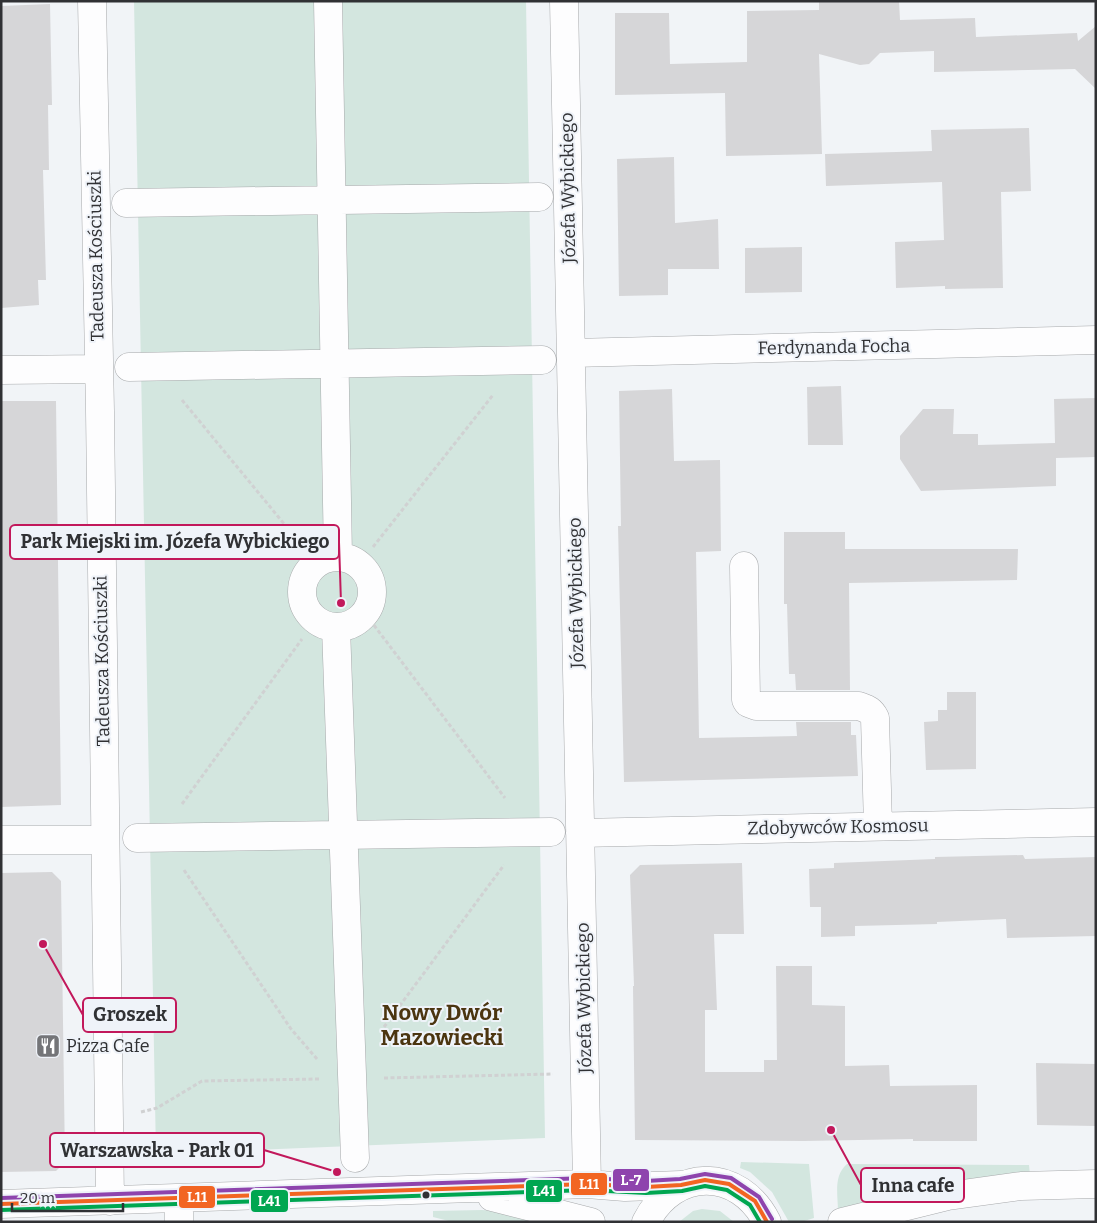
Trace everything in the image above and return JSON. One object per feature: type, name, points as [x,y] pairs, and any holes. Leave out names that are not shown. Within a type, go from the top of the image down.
[{"type":"street","name":"Tadeusza Kościuszki","points":[[92,1],[110,1201]]},
{"type":"street","points":[[328,1],[337,562]]},
{"type":"street","name":"Józefa Wybickiego","points":[[564,1],[586,1184]]},
{"type":"street","points":[[126,203],[539,197]]},
{"type":"street","name":"Ferdynanda Focha","points":[[572,353],[1096,340]]},
{"type":"street","points":[[142,367],[532,360]]},
{"type":"street","points":[[1,370],[98,369]]},
{"type":"street","points":[[337,562],[366,572],[371,582],[370,604],[365,614],[347,626],[326,624],[308,613],[303,603],[304,581],[309,571],[337,562]]},
{"type":"street","points":[[744,566],[746,700],[748,703],[756,706],[859,706],[868,709],[875,718],[878,826]]},
{"type":"street","points":[[326,624],[343,835],[355,1158]]},
{"type":"street","name":"Zdobywców Kosmosu","points":[[580,833],[1096,822]]},
{"type":"street","points":[[147,837],[537,833]]},
{"type":"street","points":[[1,840],[104,840]]},
{"type":"street","points":[[1,1204],[110,1201],[179,1210],[459,1188],[586,1184],[625,1186],[681,1185],[705,1180],[730,1184],[754,1202],[767,1222]]},
{"type":"street","points":[[842,1222],[957,1195],[1021,1186],[1096,1184]]},
{"type":"street","points":[[646,1222],[659,1200],[681,1185]]},
{"type":"street","points":[[459,1188],[591,1222]]},
{"type":"path","points":[[142,367],[337,562],[532,360]]},
{"type":"path","points":[[352,1072],[537,833],[365,614]]},
{"type":"path","points":[[147,837],[326,624]]},
{"type":"path","points":[[141,1112],[165,1104],[202,1081],[325,1079]]},
{"type":"shaded area","points":[[134,1],[526,1],[545,1138],[156,1154]]},
{"type":"shaded area","points":[[741,1162],[809,1164],[814,1218],[801,1222],[789,1222],[772,1192],[750,1172],[740,1168]]},
{"type":"shaded area","points":[[847,1164],[1029,1165],[1030,1175],[838,1212],[838,1180]]},
{"type":"shaded area","points":[[702,1209],[720,1211],[734,1222],[679,1222],[693,1211]]},
{"type":"shaded area","points":[[482,1210],[510,1212],[557,1222],[453,1222],[433,1217],[433,1211]]},
{"type":"building","points":[[819,1],[899,1],[900,20],[975,18],[976,37],[1077,33],[1078,41],[1096,26],[1096,89],[1075,69],[934,72],[934,51],[880,53],[869,64],[860,65],[819,54],[822,154],[726,156],[725,93],[615,95],[615,13],[669,13],[670,64],[747,62],[747,11],[819,10]]},
{"type":"building","points":[[50,4],[52,105],[48,105],[49,170],[43,170],[46,280],[38,280],[39,305],[1,308],[1,6]]},
{"type":"building","points":[[1029,128],[1031,191],[1001,192],[1003,288],[945,289],[945,286],[896,288],[895,242],[944,240],[942,182],[826,186],[825,154],[932,151],[931,130]]},
{"type":"building","points":[[674,157],[675,223],[718,219],[719,269],[668,269],[668,295],[619,296],[617,159]]},
{"type":"building","points":[[802,247],[802,292],[745,293],[745,248]]},
{"type":"building","points":[[841,386],[843,445],[808,445],[807,387]]},
{"type":"building","points":[[672,389],[674,461],[720,460],[721,551],[696,552],[699,738],[797,736],[796,722],[851,722],[851,735],[856,735],[858,776],[624,782],[618,526],[621,526],[619,391]]},
{"type":"building","points":[[1096,398],[1096,457],[1056,458],[1056,486],[921,491],[900,459],[900,436],[923,409],[954,409],[953,434],[978,434],[978,445],[1055,443],[1054,399]]},
{"type":"building","points":[[1,401],[56,401],[61,805],[1,807]]},
{"type":"building","points":[[784,532],[845,532],[845,549],[1018,549],[1017,580],[849,583],[850,690],[796,690],[795,674],[789,674],[787,604],[784,604]]},
{"type":"building","points":[[947,692],[976,692],[976,769],[926,770],[924,722],[938,721],[938,710],[947,710]]},
{"type":"building","points":[[1023,855],[1025,859],[1096,857],[1096,936],[1007,938],[1006,919],[937,922],[937,924],[855,926],[855,936],[821,937],[821,907],[810,907],[809,869],[834,868],[834,863],[935,859],[935,857]]},
{"type":"building","points":[[742,863],[744,934],[714,934],[717,1010],[705,1010],[705,1072],[764,1072],[764,1060],[777,1060],[776,966],[812,966],[812,1005],[845,1006],[845,1066],[889,1065],[890,1086],[977,1085],[977,1141],[913,1141],[913,1139],[804,1141],[635,1140],[634,986],[630,875],[640,865]]},
{"type":"building","points":[[52,872],[61,881],[65,1162],[56,1171],[1,1172],[1,873]]},
{"type":"building","points":[[1036,1063],[1096,1064],[1096,1126],[1037,1125]]},
{"type":"transit line","name":"L-7","points":[[1,1198],[587,1178],[646,1181],[680,1179],[705,1174],[731,1178],[759,1197],[772,1219]]},
{"type":"transit line","name":"L11","points":[[1,1204],[587,1184],[646,1187],[681,1185],[705,1180],[729,1184],[755,1201],[767,1222]]},
{"type":"transit line","name":"L41","points":[[1,1210],[587,1190],[646,1193],[682,1191],[705,1186],[727,1190],[750,1205],[760,1222]]},
{"type":"place","name":"Park Miejski im. Józefa Wybickiego","points":[[341,603]]},
{"type":"place","name":"Groszek","points":[[43,944]]},
{"type":"place","name":"Pizza Cafe","points":[[48,1046]]},
{"type":"place","name":"Inna cafe","points":[[831,1130]]},
{"type":"place","name":"Warszawska - Park 01","points":[[337,1172]]},
{"type":"district","name":"Nowy Dwór Mazowiecki","points":[[442,1024]]}]
